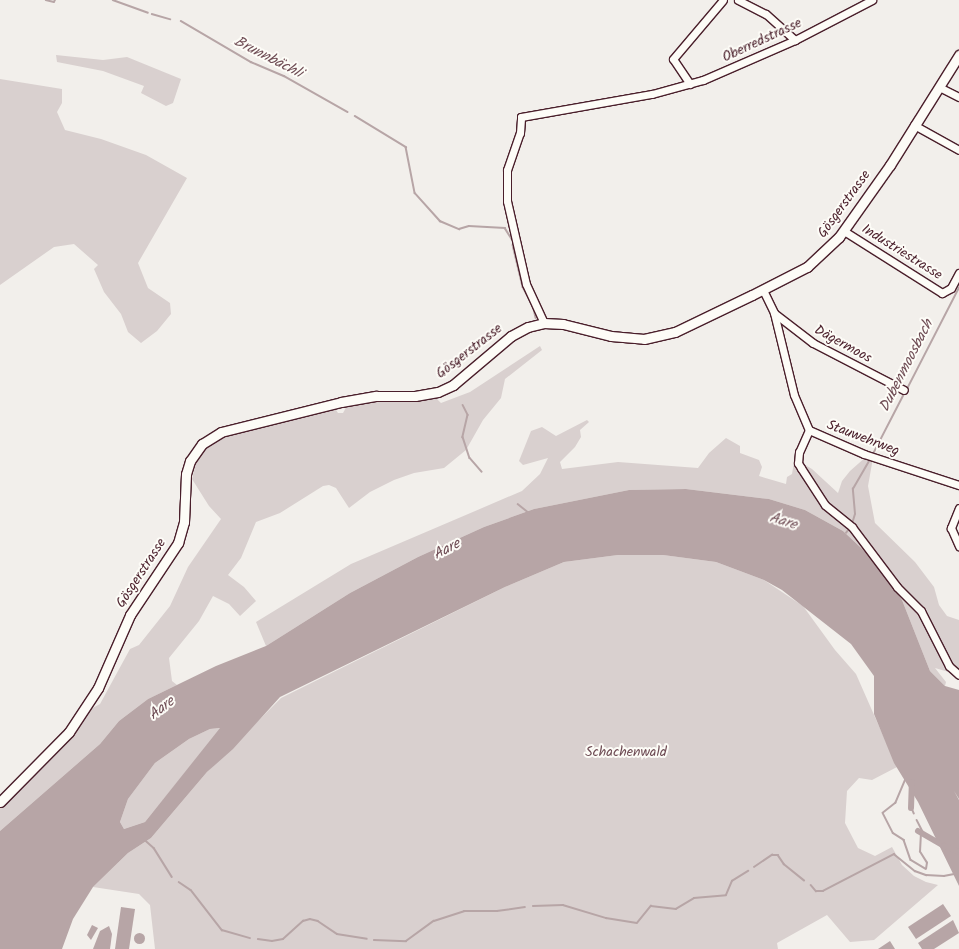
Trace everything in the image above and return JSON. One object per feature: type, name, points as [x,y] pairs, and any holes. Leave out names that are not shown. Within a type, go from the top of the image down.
[{"type":"main road","name":"Gösgerstrasse","points":[[0,802],[69,732],[98,688],[130,615],[178,543],[184,522],[186,474],[196,451],[202,444],[221,432],[349,401],[376,396],[415,396],[438,392],[453,385],[511,336],[528,327],[544,323],[563,324],[623,338],[644,338],[675,332],[763,290],[807,267],[828,250],[844,231],[957,62]]},
{"type":"street","points":[[690,84],[673,59],[723,0]]},
{"type":"street","points":[[738,0],[766,14],[795,40]]},
{"type":"street","name":"Oberredstrasse","points":[[544,323],[526,284],[507,201],[507,170],[520,133],[522,117],[658,91],[690,84],[715,76],[795,40],[872,0]]},
{"type":"street","points":[[939,87],[959,97]]},
{"type":"street","points":[[914,125],[959,150]]},
{"type":"street","name":"Industriestrasse","points":[[844,231],[942,293],[951,288],[959,273]]},
{"type":"street","name":"Stauwehrweg","points":[[763,290],[774,313],[794,395],[809,430],[864,454],[959,485]]},
{"type":"street","name":"Dägermoos","points":[[774,313],[813,343],[904,390]]},
{"type":"street","points":[[809,430],[799,452],[798,463],[822,501],[850,525],[897,587],[920,611],[949,666],[959,675]]},
{"type":"street","points":[[959,508],[951,528],[959,546]]},
{"type":"green space","points":[[56,55],[103,60],[127,57],[181,79],[173,103],[166,106],[141,93],[144,86],[103,71],[57,62]]},
{"type":"green space","points":[[0,79],[62,89],[62,103],[57,112],[65,130],[101,139],[146,155],[187,178],[138,263],[148,288],[170,303],[171,314],[157,331],[141,343],[128,332],[121,314],[104,292],[94,269],[98,265],[74,244],[54,247],[0,285]]},
{"type":"green space","points":[[540,346],[542,350],[505,379],[501,398],[483,420],[466,450],[444,468],[414,473],[394,480],[370,492],[349,508],[336,488],[329,485],[323,486],[280,513],[256,522],[241,558],[228,575],[244,587],[256,601],[240,616],[229,604],[213,596],[199,621],[169,658],[172,681],[177,685],[148,699],[119,721],[100,744],[0,831],[0,805],[75,733],[87,711],[100,704],[130,649],[139,645],[170,606],[188,567],[221,519],[209,506],[192,479],[196,463],[203,451],[212,442],[241,432],[334,407],[338,413],[343,413],[348,404],[357,402],[435,397],[441,403],[470,392]]},
{"type":"green space","points":[[587,420],[589,422],[580,430],[581,437],[575,447],[560,462],[562,469],[618,462],[698,468],[709,453],[726,438],[740,446],[740,453],[759,460],[762,467],[759,476],[786,484],[787,477],[792,474],[794,462],[800,462],[812,469],[838,493],[842,481],[850,471],[867,456],[873,458],[868,486],[875,523],[915,562],[934,587],[939,605],[947,616],[959,620],[959,675],[935,668],[946,682],[945,686],[930,671],[902,600],[874,560],[843,531],[805,510],[769,499],[686,489],[629,490],[534,509],[484,527],[418,557],[350,593],[266,646],[256,622],[351,564],[522,491],[540,474],[548,458],[523,465],[519,461],[531,431],[542,427],[556,436]]},
{"type":"green space","name":"Schachenwald","points":[[618,555],[663,555],[716,562],[764,580],[803,606],[835,650],[856,674],[897,767],[872,780],[859,778],[847,791],[845,823],[858,848],[875,856],[892,847],[902,865],[914,876],[926,882],[938,885],[874,940],[850,942],[827,915],[777,943],[778,949],[155,949],[150,905],[139,894],[93,887],[128,853],[151,838],[207,772],[281,698],[505,587],[564,562]]},
{"type":"green space","points":[[221,728],[145,822],[124,829],[120,822],[128,799],[155,763],[189,739],[210,729]]},
{"type":"water","name":"Aare","points":[[686,489],[769,499],[805,510],[843,531],[874,560],[902,600],[930,671],[945,686],[959,690],[959,799],[954,791],[959,800],[959,886],[918,802],[894,763],[874,714],[874,676],[851,644],[782,590],[764,580],[716,562],[663,555],[618,555],[564,562],[505,587],[280,697],[233,749],[207,772],[151,838],[128,853],[93,887],[73,919],[62,949],[0,949],[0,831],[100,744],[119,721],[148,699],[216,666],[266,646],[350,593],[418,557],[484,527],[534,509],[629,490]],"holes":[[[220,728],[145,822],[124,829],[120,822],[128,799],[155,763],[189,739],[210,729]]]},
{"type":"water","points":[[943,904],[951,916],[916,939],[908,927]]},
{"type":"water","points":[[121,907],[135,909],[129,949],[115,949]]},
{"type":"water","points":[[953,920],[959,933],[934,949],[922,949],[918,943]]},
{"type":"water","points":[[92,925],[98,928],[91,940],[87,935]]},
{"type":"water","points":[[109,926],[112,934],[110,949],[93,949],[100,931]]},
{"type":"water","points":[[137,933],[141,933],[143,934],[143,942],[137,943],[134,940],[134,936]]},
{"type":"water","points":[[890,941],[895,949],[878,949]]},
{"type":"waterway","name":"Brunnbächli","points":[[46,0],[54,2],[55,0]]},
{"type":"waterway","name":"Brunnbächli","points":[[113,0],[148,13]]},
{"type":"waterway","name":"Brunnbächli","points":[[152,14],[170,19]]},
{"type":"waterway","name":"Brunnbächli","points":[[181,21],[251,62],[284,76],[348,112]]},
{"type":"waterway","name":"Brunnbächli","points":[[355,116],[406,147],[415,193],[440,221],[459,229],[469,226],[505,228],[512,239]]},
{"type":"waterway","name":"Brunnbächli","points":[[513,245],[523,287],[531,302]]},
{"type":"waterway","name":"Dubenmoosbach","points":[[907,389],[959,288]]},
{"type":"waterway","name":"Brunnbächli","points":[[534,309],[536,318]]},
{"type":"waterway","name":"Dubenmoosbach","points":[[873,454],[905,392]]},
{"type":"waterway","name":"Brunnbächli","points":[[463,405],[468,415],[463,437],[470,458],[482,472]]},
{"type":"waterway","name":"Dubenmoosbach","points":[[852,524],[855,514],[853,489],[870,459]]},
{"type":"waterway","points":[[518,504],[529,513]]},
{"type":"waterway","name":"Dubenmoosbach","points":[[846,533],[849,529]]},
{"type":"waterway","points":[[906,779],[896,803],[883,813],[893,833],[904,840],[911,860],[926,869],[927,863],[920,852],[921,832]]},
{"type":"waterway","points":[[911,808],[912,782]]},
{"type":"waterway","points":[[911,806],[914,813]]},
{"type":"waterway","points":[[917,820],[924,834]]},
{"type":"waterway","points":[[918,831],[944,846],[959,852]]},
{"type":"waterway","points":[[145,840],[154,848],[172,877]]},
{"type":"waterway","points":[[811,885],[816,891],[823,891],[894,854],[915,871],[926,875],[944,876],[954,874]]},
{"type":"waterway","points":[[754,867],[772,855],[778,855],[784,864],[804,880]]},
{"type":"waterway","points":[[533,906],[563,905],[606,918],[637,923],[651,906],[676,909],[694,898],[726,895],[732,881],[748,871]]},
{"type":"waterway","points":[[179,882],[191,890],[222,930],[250,938]]},
{"type":"waterway","points":[[374,940],[406,941],[434,921],[464,911],[497,911],[525,907]]},
{"type":"waterway","points":[[258,939],[272,941],[283,939],[303,921],[310,919],[318,921],[337,934],[367,939]]}]
